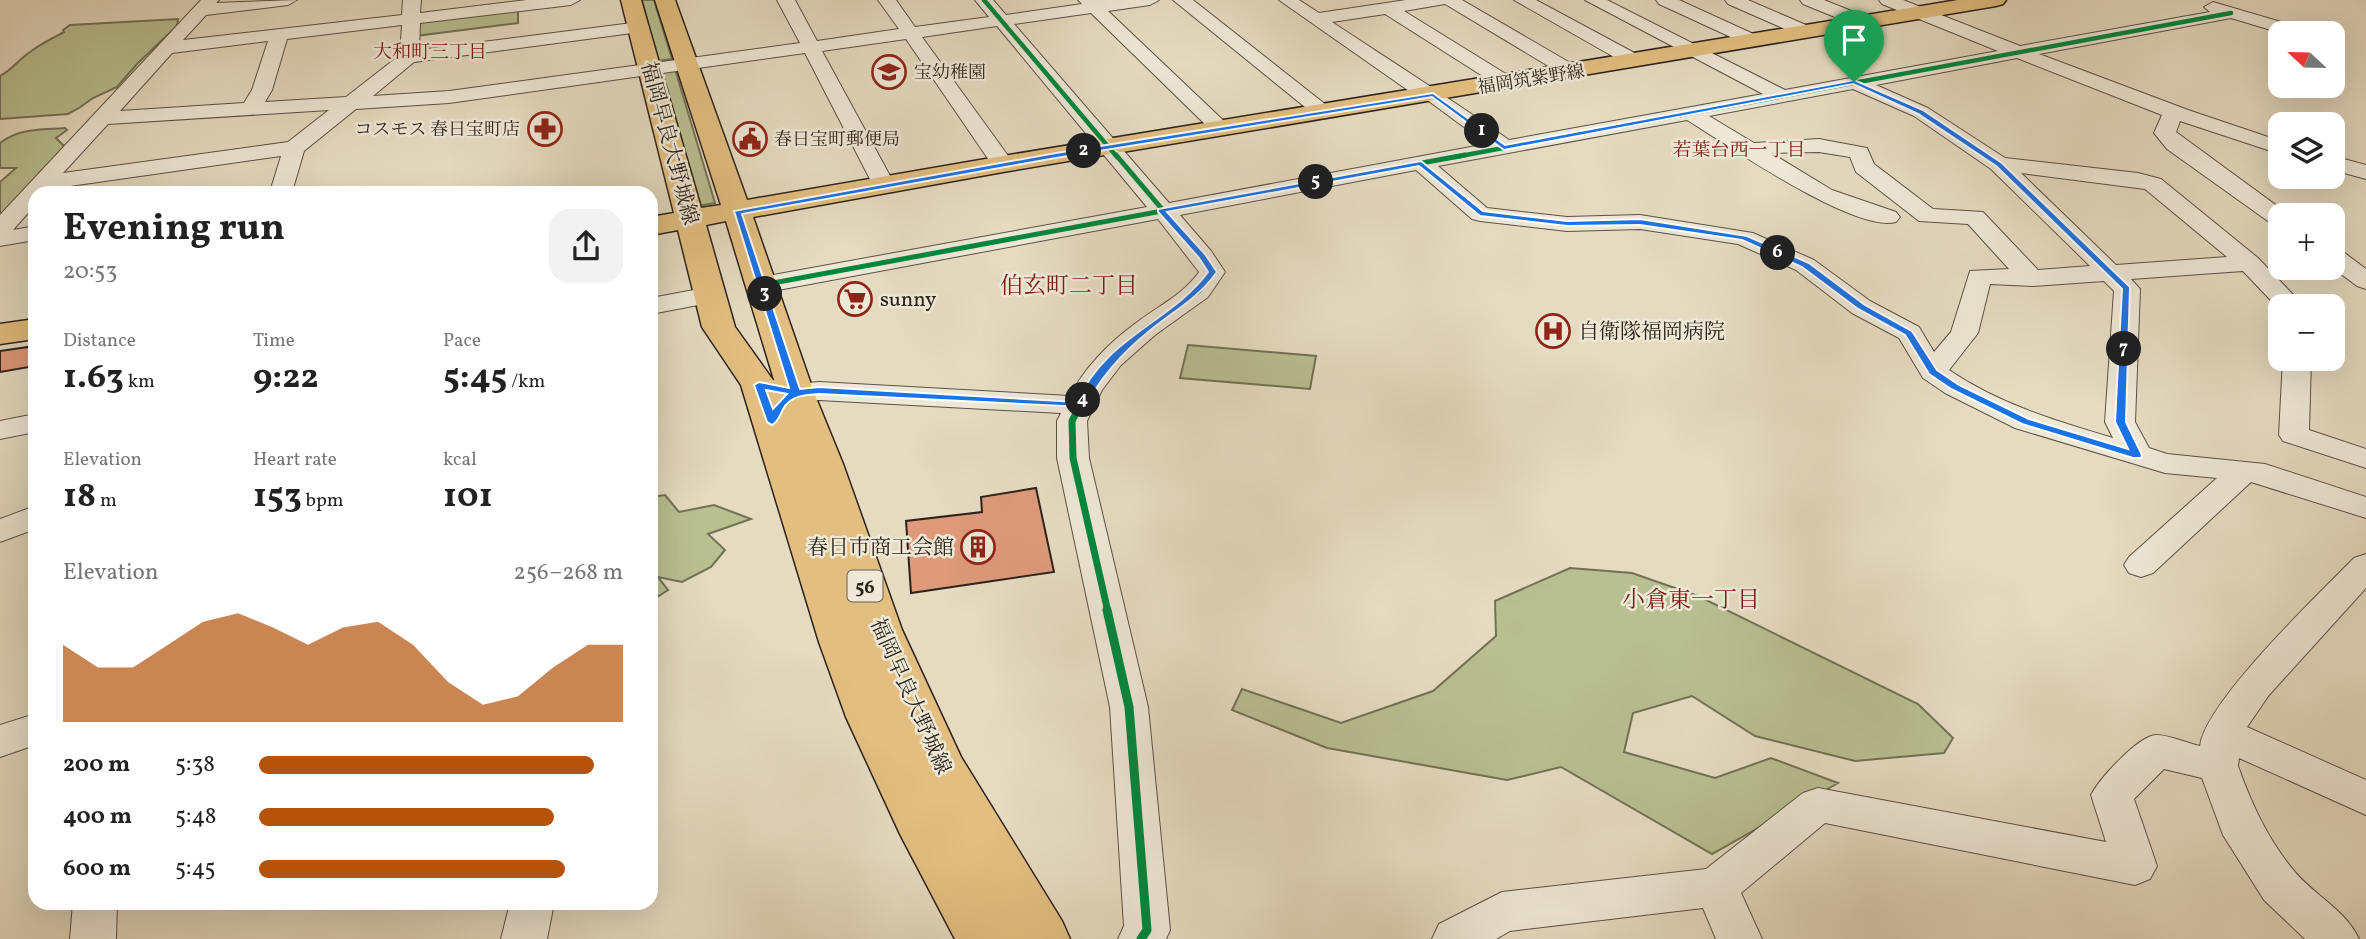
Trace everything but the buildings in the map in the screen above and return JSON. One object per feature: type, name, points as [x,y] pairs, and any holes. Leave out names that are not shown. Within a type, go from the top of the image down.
[{"type":"main road","name":"福岡早良大野城線","points":[[631,0],[719,327],[824,464],[880,630],[940,765],[1042,939]]},
{"type":"main road","name":"福岡早良大野城線","points":[[665,0],[762,285],[776,400],[841,642],[870,717],[926,834],[984,939]]},
{"type":"main road","name":"福岡筑紫野線","points":[[658,225],[1003,164],[1507,83],[1996,0]]},
{"type":"main road","points":[[0,334],[28,330]]},
{"type":"street","points":[[38,186],[206,5],[288,0]]},
{"type":"street","points":[[166,48],[279,35],[411,10],[571,0]]},
{"type":"street","points":[[786,0],[884,185]]},
{"type":"street","points":[[887,0],[1003,164]]},
{"type":"street","points":[[984,0],[1202,256],[1212,272],[1199,291],[1145,329],[1111,359],[1088,389],[1072,421],[1073,458],[1129,707],[1147,930],[1141,939]]},
{"type":"street","points":[[102,118],[449,97],[1002,20],[1091,4],[1150,0]]},
{"type":"street","points":[[1182,0],[1323,112]]},
{"type":"street","points":[[1288,0],[1321,18],[1440,0]]},
{"type":"street","points":[[1300,0],[1416,87],[1433,95],[1504,147]]},
{"type":"street","points":[[1450,0],[1572,72]]},
{"type":"street","points":[[1523,0],[1635,61]]},
{"type":"street","points":[[1594,0],[1782,96]]},
{"type":"street","points":[[1665,0],[1754,41]]},
{"type":"street","points":[[1734,0],[1807,32]]},
{"type":"street","points":[[1809,0],[1863,22]]},
{"type":"street","points":[[1888,0],[2016,53],[2174,113],[2268,144]]},
{"type":"street","points":[[2192,0],[2268,24]]},
{"type":"street","points":[[1091,4],[1220,128]]},
{"type":"street","points":[[1388,8],[1507,83]]},
{"type":"street","points":[[409,57],[411,10]]},
{"type":"street","points":[[762,285],[2231,13]]},
{"type":"street","points":[[41,183],[294,148],[409,57],[640,27]]},
{"type":"street","points":[[251,109],[262,90],[279,35]]},
{"type":"street","points":[[1854,82],[1921,112],[1999,164],[2127,289],[2120,422],[2137,455]]},
{"type":"street","points":[[1690,113],[1824,195],[1888,217]]},
{"type":"street","points":[[2174,113],[2165,133],[2175,144],[2268,210]]},
{"type":"street","points":[[1749,150],[1778,145],[1846,148],[1859,153],[1864,167],[1927,216],[1975,217],[2031,278]]},
{"type":"street","points":[[283,186],[294,148]]},
{"type":"street","points":[[1421,163],[1480,214],[1567,223],[1640,222],[1744,237],[1805,265],[1861,307],[1909,333],[1933,372],[1955,387],[2025,422],[2165,463],[2265,474],[2366,508]]},
{"type":"street","points":[[1999,164],[2153,184],[2249,263],[2279,294]]},
{"type":"street","points":[[2345,166],[2366,172]]},
{"type":"street","points":[[0,229],[28,198]]},
{"type":"street","points":[[0,239],[28,234]]},
{"type":"street","points":[[1933,372],[1964,333],[1979,276],[2031,278],[2249,263]]},
{"type":"street","points":[[2345,265],[2366,281]]},
{"type":"street","points":[[658,305],[710,295]]},
{"type":"street","points":[[2297,371],[2294,435],[2366,459]]},
{"type":"street","points":[[776,400],[819,391],[1081,405]]},
{"type":"street","points":[[0,430],[28,425]]},
{"type":"street","points":[[2141,565],[2242,473]]},
{"type":"street","points":[[0,531],[28,520]]},
{"type":"street","points":[[2336,939],[2280,886],[2238,823],[2219,749],[2256,685],[2366,566]]},
{"type":"street","points":[[0,741],[28,731]]},
{"type":"street","points":[[1455,939],[1502,912],[1716,887],[1818,805],[2135,866],[2112,795],[2156,751],[2219,749],[2366,798]]},
{"type":"street","points":[[1716,887],[1739,939]]},
{"type":"street","points":[[93,939],[95,910]]},
{"type":"street","points":[[524,939],[530,910]]},
{"type":"green space","points":[[642,0],[654,0],[672,59],[658,61]]},
{"type":"green space","points":[[518,8],[518,23],[415,36],[416,21]]},
{"type":"green space","points":[[178,19],[177,26],[117,87],[68,114],[0,119],[0,76],[34,49],[64,32],[70,25]]},
{"type":"green space","points":[[675,69],[715,203],[698,206],[661,71]]},
{"type":"green space","points":[[65,128],[67,130],[56,138],[66,148],[0,217],[0,182],[16,168],[0,168],[0,143],[23,132]]},
{"type":"green space","points":[[1188,345],[1316,356],[1310,389],[1180,378]]},
{"type":"green space","points":[[665,495],[679,512],[714,505],[751,519],[708,534],[725,550],[711,567],[682,582],[658,577],[658,496]]},
{"type":"green space","points":[[1570,568],[1632,573],[1698,596],[1918,704],[1953,738],[1944,753],[1855,761],[1755,736],[1692,696],[1633,713],[1624,752],[1715,778],[1771,758],[1838,783],[1712,854],[1561,767],[1507,780],[1327,748],[1232,710],[1242,689],[1341,723],[1433,691],[1496,636],[1495,601]]},
{"type":"green space","points":[[658,577],[668,590],[658,596]]},
{"type":"cycle path","points":[[984,0],[1202,256],[1212,272],[1199,291],[1145,329],[1111,359],[1088,389],[1072,421],[1073,458],[1129,707],[1147,930],[1141,939]]},
{"type":"cycle path","points":[[762,285],[2231,13]]},
{"type":"place","name":"宝幼稚園","points":[[889,72]]},
{"type":"place","name":"コスモス 春日宝町店","points":[[545,129]]},
{"type":"place","name":"春日宝町郵便局","points":[[750,139]]},
{"type":"place","name":"sunny","points":[[855,299]]},
{"type":"place","name":"自衛隊福岡病院","points":[[1553,331]]},
{"type":"place","name":"春日市商工会館","points":[[978,547]]},
{"type":"district","name":"大和町三丁目","points":[[430,51]]},
{"type":"district","name":"若葉台西一丁目","points":[[1739,149]]},
{"type":"district","name":"伯玄町二丁目","points":[[1069,285]]},
{"type":"district","name":"小倉東一丁目","points":[[1691,599]]},
{"type":"route","points":[[1854,82],[1504,147],[1433,95],[1220,128],[737,213],[796,393],[781,404],[772,422],[759,385],[796,393],[819,391],[1081,405],[1088,389],[1111,359],[1145,329],[1199,291],[1212,272],[1202,256],[1161,211],[1421,163],[1480,214],[1567,223],[1640,222],[1744,237],[1805,265],[1861,307],[1909,333],[1933,372],[1955,387],[2025,422],[2137,455],[2120,422],[2127,289],[1999,164],[1921,112],[1854,82]]}]
